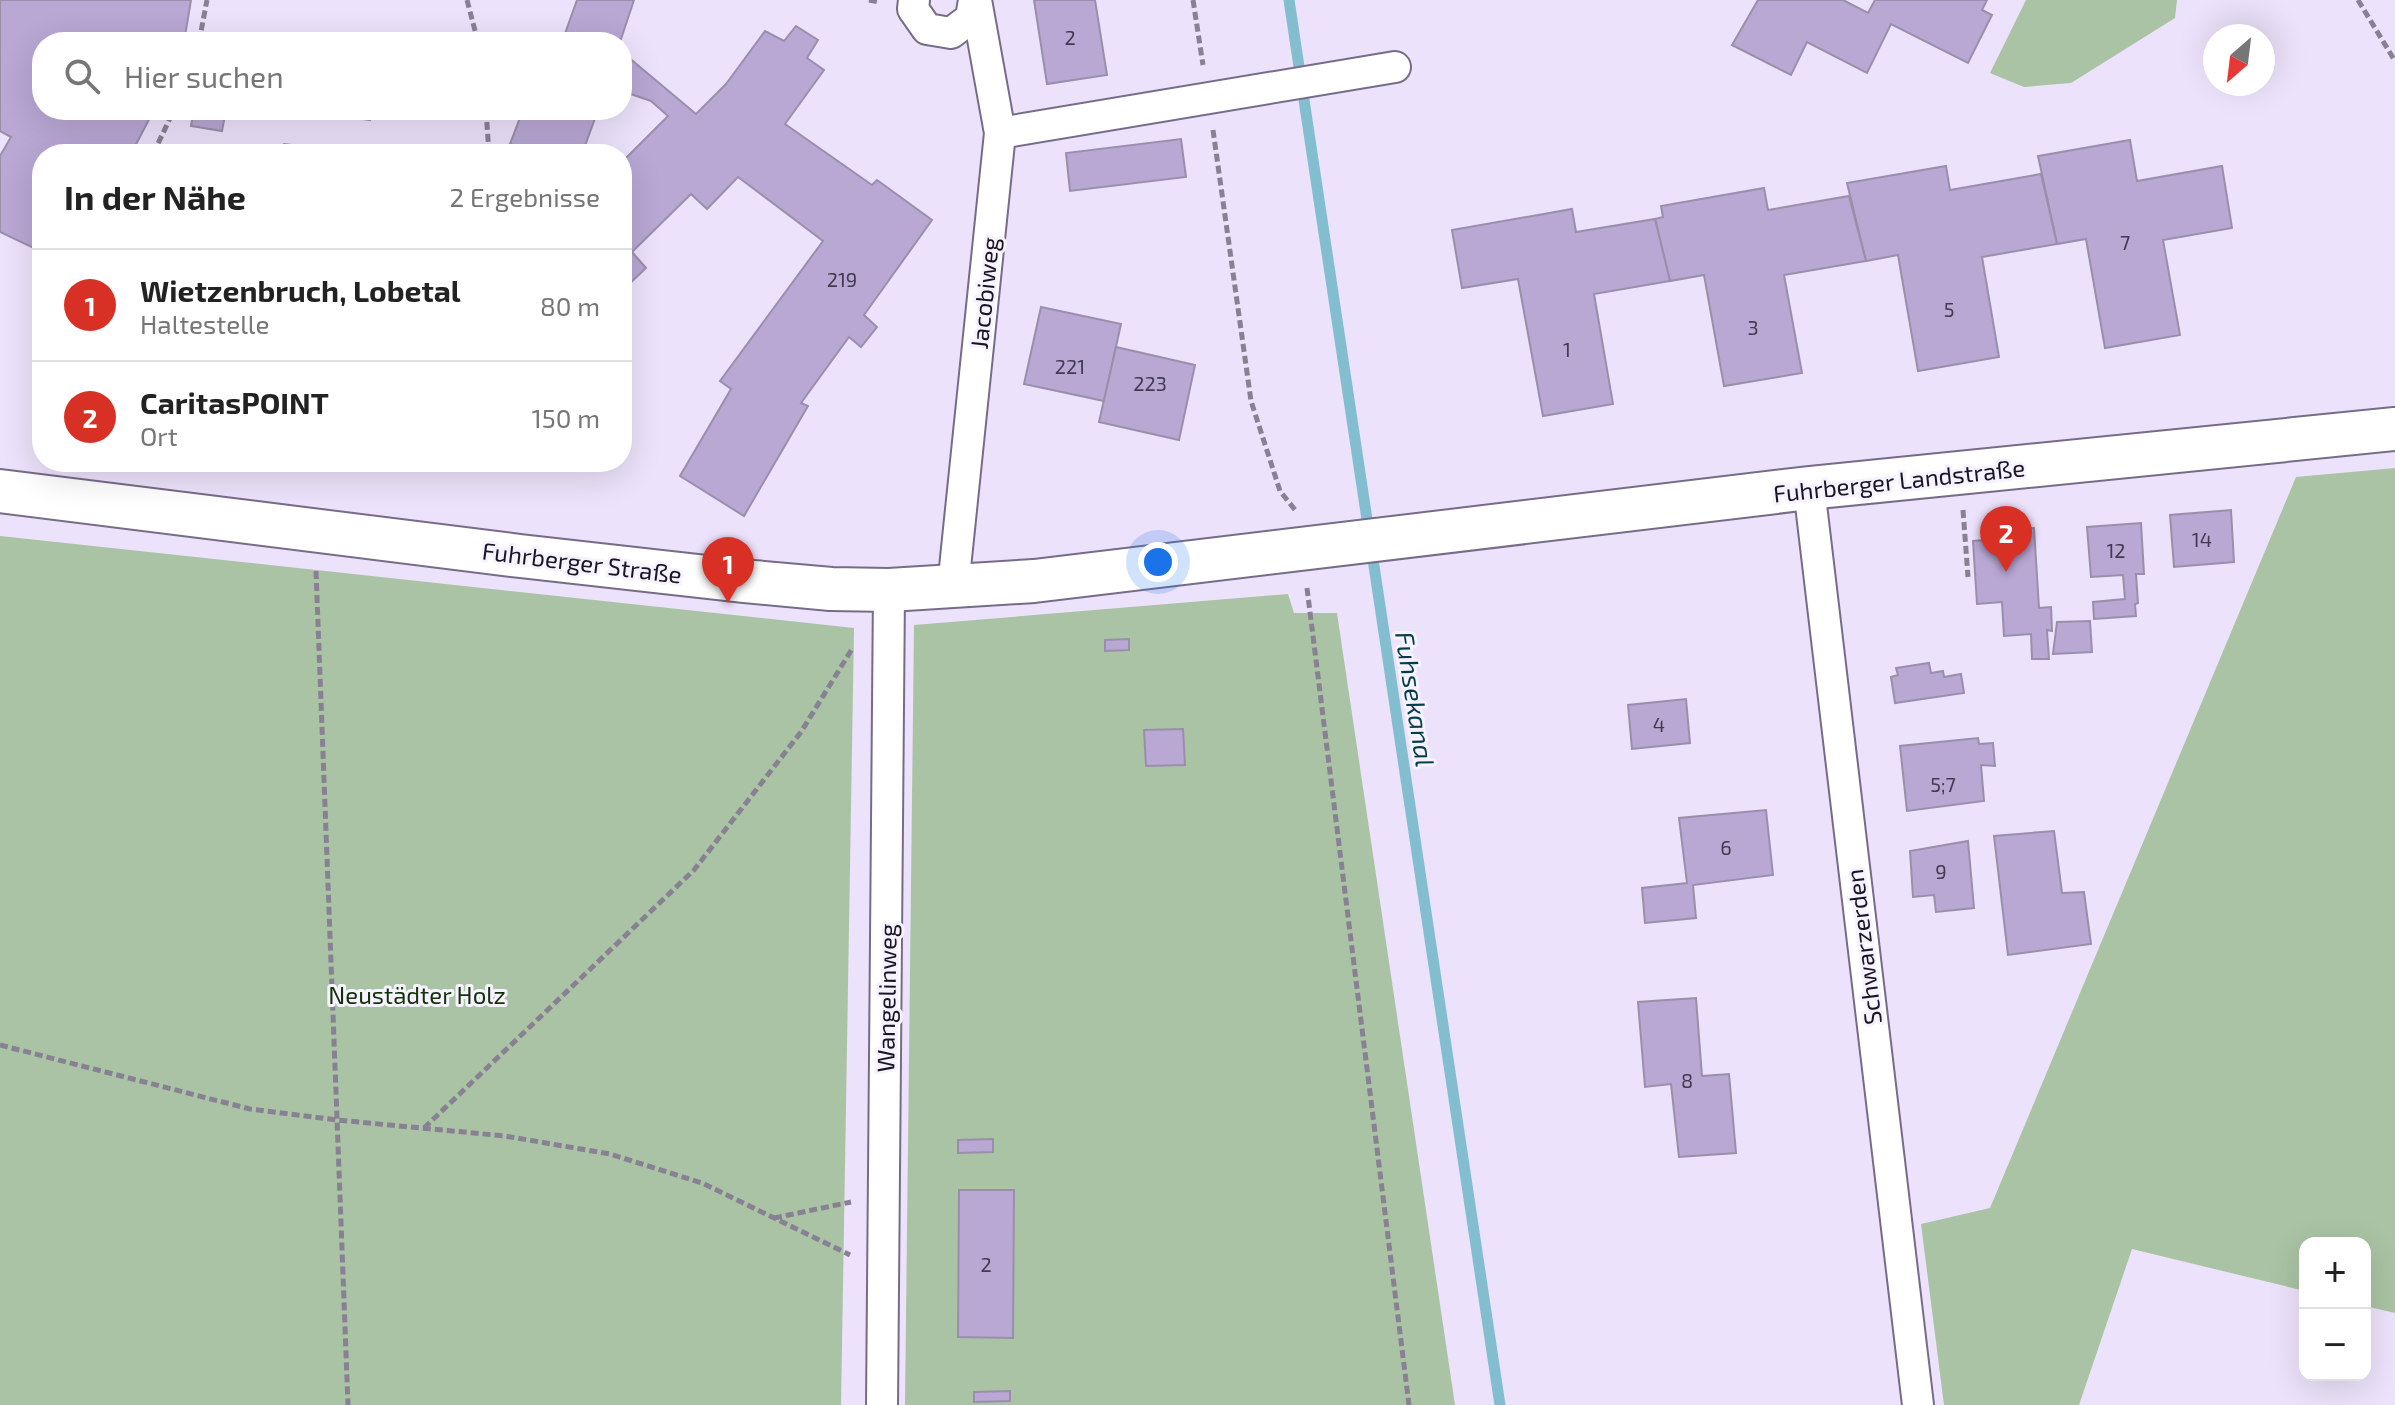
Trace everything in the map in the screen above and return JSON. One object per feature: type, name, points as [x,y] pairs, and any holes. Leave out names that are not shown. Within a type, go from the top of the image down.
[{"type":"main road","name":"Fuhrberger Landstraße","points":[[1404,535],[1809,488],[2395,429]]},
{"type":"main road","name":"Fuhrberger Straße","points":[[0,491],[520,556],[831,589],[889,590],[1034,581],[1404,535]]},
{"type":"street","name":"Jacobiweg","points":[[914,0],[913,9],[927,29],[951,33],[971,18],[975,0]]},
{"type":"street","name":"Jacobiweg","points":[[953,587],[1000,133],[975,0]]},
{"type":"street","points":[[1000,133],[1395,67]]},
{"type":"street","name":"Schwarzerden","points":[[1809,488],[1918,1405]]},
{"type":"street","name":"Wangelinweg","points":[[882,1405],[889,590]]},
{"type":"path","points":[[201,32],[207,0]]},
{"type":"path","points":[[467,0],[475,32]]},
{"type":"path","points":[[1193,0],[1218,97],[1251,401],[1280,491],[1319,546],[1409,1405]]},
{"type":"path","points":[[2358,0],[2395,61]]},
{"type":"path","points":[[158,144],[169,120]]},
{"type":"path","points":[[487,120],[488,144]]},
{"type":"path","points":[[1957,473],[1968,577]]},
{"type":"path","points":[[316,529],[348,1405]]},
{"type":"path","points":[[424,1128],[694,870],[801,732],[857,642]]},
{"type":"path","points":[[0,1045],[250,1109],[505,1136],[610,1154],[702,1183],[883,1271]]},
{"type":"path","points":[[774,1218],[884,1195]]},
{"type":"green space","points":[[2026,0],[2177,0],[2175,18],[2071,83],[2024,87],[1990,73]]},
{"type":"green space","points":[[2395,468],[2395,1313],[2371,1307],[2371,1237],[2299,1237],[2299,1290],[2132,1249],[2079,1405],[1944,1405],[1921,1224],[1990,1208],[2296,477]]},
{"type":"green space","name":"Neustädter Holz","points":[[0,536],[854,628],[841,1405],[0,1405]]},
{"type":"green space","points":[[1288,594],[1294,613],[1337,613],[1455,1405],[905,1405],[914,625]]},
{"type":"building","points":[[0,0],[191,0],[186,32],[32,32],[32,120],[149,120],[136,144],[32,144],[32,247],[0,232],[0,156],[11,137],[0,131]]},
{"type":"building","points":[[577,0],[634,0],[623,32],[566,32]]},
{"type":"building","points":[[1034,0],[1095,0],[1107,75],[1047,84]]},
{"type":"building","points":[[1758,0],[1843,0],[1868,13],[1875,0],[1987,0],[1982,10],[1992,15],[1968,63],[1891,24],[1867,73],[1807,42],[1791,75],[1732,45]]},
{"type":"building","points":[[796,26],[818,40],[807,58],[824,70],[785,124],[872,185],[877,180],[932,220],[864,315],[877,327],[861,347],[849,337],[801,403],[808,406],[744,516],[680,476],[731,389],[720,381],[823,241],[738,177],[707,209],[691,194],[632,252],[632,152],[668,116],[651,101],[632,94],[632,60],[696,114],[726,84],[765,31],[784,41]]},
{"type":"building","points":[[192,120],[224,120],[222,131],[191,126]]},
{"type":"building","points":[[519,120],[594,120],[586,144],[510,144]]},
{"type":"building","points":[[1181,139],[1186,177],[1070,191],[1066,153]]},
{"type":"building","points":[[2130,140],[2137,181],[2222,166],[2232,228],[2163,240],[2180,335],[2105,348],[2086,239],[2057,244],[2038,156]]},
{"type":"building","points":[[1946,166],[1950,190],[2041,174],[2057,244],[1982,257],[1999,357],[1918,371],[1898,255],[1866,261],[1847,183]]},
{"type":"building","points":[[1764,188],[1768,210],[1849,196],[1866,261],[1784,275],[1802,373],[1724,386],[1704,275],[1670,281],[1655,219],[1663,217],[1661,206]]},
{"type":"building","points":[[1572,209],[1576,232],[1655,219],[1670,281],[1594,294],[1613,404],[1543,416],[1518,279],[1462,288],[1452,230]]},
{"type":"building","points":[[632,252],[646,268],[632,281]]},
{"type":"building","points":[[1041,307],[1121,324],[1104,401],[1024,384]]},
{"type":"building","points":[[1116,347],[1195,365],[1179,440],[1099,422]]},
{"type":"building","points":[[2231,510],[2234,562],[2174,567],[2170,515]]},
{"type":"building","points":[[2141,523],[2144,574],[2136,574],[2136,616],[2094,619],[2093,602],[2125,599],[2123,575],[2091,577],[2087,527]]},
{"type":"building","points":[[2034,528],[2039,608],[2051,607],[2052,631],[2047,630],[2049,659],[2032,659],[2031,634],[2004,636],[2002,602],[1977,604],[1973,541],[1984,540],[1984,530]]},
{"type":"building","points":[[2090,621],[2092,652],[2053,654],[2057,622]]},
{"type":"building","points":[[1129,639],[1129,650],[1105,651],[1105,640]]},
{"type":"building","points":[[1929,663],[1931,673],[1943,671],[1944,677],[1961,674],[1964,693],[1895,703],[1891,677],[1898,675],[1896,668]]},
{"type":"building","points":[[1686,699],[1690,743],[1632,749],[1628,705]]},
{"type":"building","points":[[1183,729],[1185,765],[1146,766],[1144,730]]},
{"type":"building","points":[[1978,738],[1979,744],[1993,743],[1995,766],[1981,765],[1984,801],[1907,811],[1900,746]]},
{"type":"building","points":[[1766,810],[1773,875],[1693,885],[1696,918],[1645,923],[1642,888],[1687,883],[1679,818]]},
{"type":"building","points":[[2054,831],[2062,893],[2084,892],[2091,944],[2008,955],[1994,836]]},
{"type":"building","points":[[1968,841],[1974,908],[1936,912],[1934,895],[1913,897],[1910,851]]},
{"type":"building","points":[[1696,998],[1702,1076],[1729,1074],[1736,1153],[1679,1157],[1671,1084],[1645,1087],[1638,1002]]},
{"type":"building","points":[[993,1139],[993,1152],[958,1153],[958,1140]]},
{"type":"building","points":[[959,1190],[1014,1190],[1013,1338],[958,1337]]},
{"type":"building","points":[[1010,1391],[1010,1401],[974,1402],[974,1392]]},
{"type":"waterway","name":"Fuhsekanal","points":[[1289,0],[1500,1405]]},
{"type":"place","name":"CaritasPOINT","points":[[2006,572]]},
{"type":"place","name":"Wietzenbruch, Lobetal","points":[[728,603]]}]
